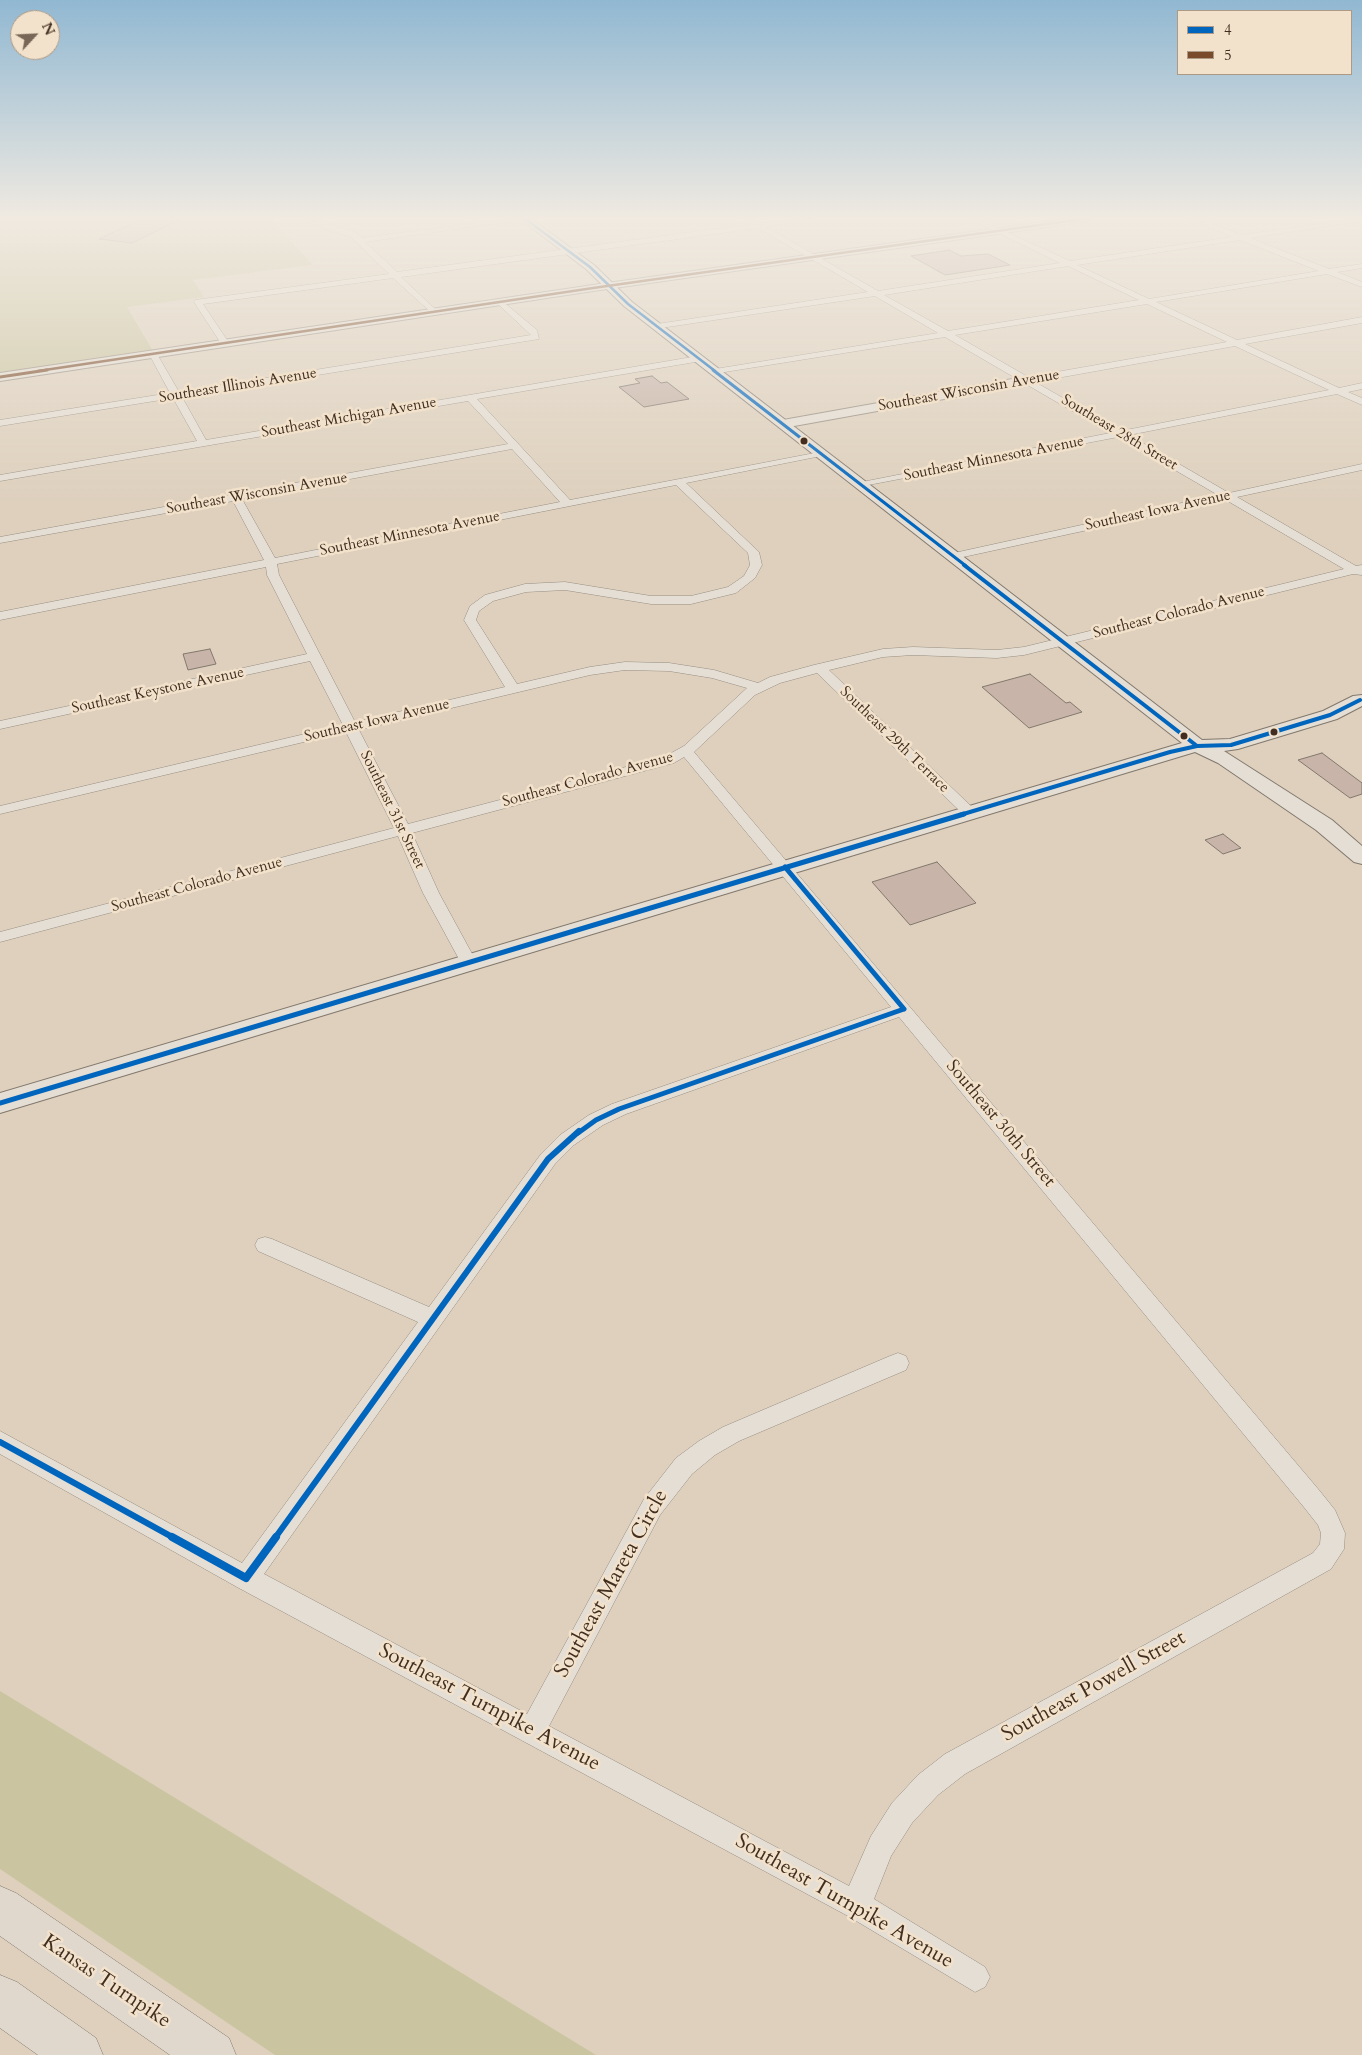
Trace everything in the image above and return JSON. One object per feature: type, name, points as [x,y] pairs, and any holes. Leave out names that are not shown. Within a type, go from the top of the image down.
[{"type":"highway","name":"Kansas Turnpike","points":[[0,1910],[212,2055]]},
{"type":"highway","points":[[0,1999],[79,2055]]},
{"type":"main road","points":[[640,314],[1197,746],[1207,765],[1245,792],[1309,830],[1355,852]]},
{"type":"main road","points":[[0,1103],[468,961],[1170,752],[1197,746],[1231,745],[1330,715],[1361,700]]},
{"type":"street","points":[[206,314],[225,343]]},
{"type":"street","points":[[0,377],[421,314]]},
{"type":"street","name":"Southeast Illinois Avenue","points":[[0,423],[536,337],[534,332],[514,314]]},
{"type":"street","points":[[656,327],[741,314]]},
{"type":"street","name":"Southeast 28th Street","points":[[914,314],[1226,496],[1359,571]]},
{"type":"street","points":[[716,372],[1067,314]]},
{"type":"street","points":[[1175,314],[1362,402]]},
{"type":"street","name":"Southeast Wisconsin Avenue","points":[[783,424],[1362,320]]},
{"type":"street","points":[[153,354],[203,443]]},
{"type":"street","name":"Southeast Michigan Avenue","points":[[0,478],[698,359]]},
{"type":"street","name":"Southeast Minnesota Avenue","points":[[862,485],[1362,386]]},
{"type":"street","points":[[470,397],[567,503]]},
{"type":"street","name":"Southeast Wisconsin Avenue","points":[[0,540],[513,446]]},
{"type":"street","name":"Southeast Minnesota Avenue","points":[[0,616],[820,453]]},
{"type":"street","name":"Southeast Iowa Avenue","points":[[954,556],[1362,467]]},
{"type":"street","points":[[513,689],[470,620],[474,609],[489,598],[525,588],[557,586],[580,587],[651,600],[691,600],[732,590],[749,578],[756,565],[753,552],[678,481]]},
{"type":"street","name":"Southeast 31st Street","points":[[236,497],[271,562],[272,575],[316,656],[403,830],[431,893],[468,961]]},
{"type":"street","name":"Southeast Colorado Avenue","points":[[0,937],[657,763],[686,751],[743,696],[757,687],[818,668],[883,652],[913,650],[998,654],[1024,651],[1359,571]]},
{"type":"street","name":"Southeast Keystone Avenue","points":[[0,725],[316,656]]},
{"type":"street","name":"Southeast Iowa Avenue","points":[[0,810],[590,671],[651,666],[693,670],[757,687]]},
{"type":"street","name":"Southeast 29th Terrace","points":[[818,668],[969,812]]},
{"type":"street","name":"Southeast 30th Street","points":[[686,751],[904,1009],[1311,1498]]},
{"type":"street","points":[[246,1578],[548,1159],[578,1132],[619,1109],[904,1009]]},
{"type":"street","points":[[265,1245],[434,1319]]},
{"type":"street","name":"Southeast Mareta Circle","points":[[532,1731],[652,1507],[684,1466],[706,1448],[730,1434],[898,1363]]},
{"type":"street","name":"Southeast Turnpike Avenue","points":[[0,1442],[246,1578],[858,1906],[975,1978]]},
{"type":"street","name":"Southeast Powell Street","points":[[858,1906],[864,1885],[881,1846],[902,1813],[928,1785],[955,1764],[1322,1561],[1332,1549],[1333,1533],[1327,1518],[1311,1498]]},
{"type":"shaded area","points":[[0,314],[131,314],[153,351],[0,374]]},
{"type":"shaded area","points":[[0,1691],[596,2055],[275,2055],[0,1869]]},
{"type":"building","points":[[652,376],[661,383],[667,382],[689,399],[644,407],[619,387],[640,383],[635,379]]},
{"type":"building","points":[[210,649],[216,664],[188,670],[183,654]]},
{"type":"building","points":[[1030,674],[1066,703],[1070,702],[1082,712],[1029,728],[982,687]]},
{"type":"building","points":[[1322,753],[1362,783],[1362,794],[1350,798],[1298,760]]},
{"type":"building","points":[[1223,834],[1241,848],[1223,854],[1205,840]]},
{"type":"building","points":[[937,862],[976,903],[910,925],[872,882]]},
{"type":"transit line","name":"5","points":[[0,377],[420,314]]},
{"type":"transit line","name":"4","points":[[641,314],[1197,746]]},
{"type":"transit line","name":"4","points":[[0,1103],[1170,752],[1197,746],[1231,745],[1330,715],[1360,700]]},
{"type":"transit line","name":"4","points":[[785,867],[904,1009]]},
{"type":"transit line","name":"4","points":[[246,1578],[548,1159],[567,1140],[596,1120],[619,1109],[904,1009]]},
{"type":"transit line","name":"4","points":[[0,1442],[246,1578]]}]
